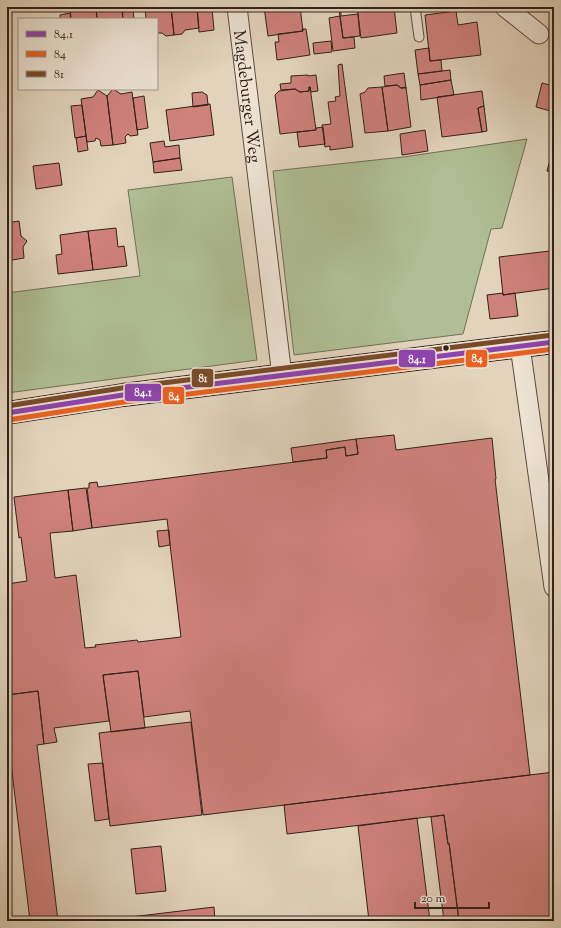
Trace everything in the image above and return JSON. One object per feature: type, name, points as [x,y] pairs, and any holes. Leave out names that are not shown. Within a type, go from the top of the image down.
[{"type":"street","name":"Magdeburger Weg","points":[[237,7],[282,376]]},
{"type":"street","points":[[505,7],[539,34]]},
{"type":"street","points":[[7,412],[123,395],[554,342]]},
{"type":"street","points":[[520,346],[554,587]]},
{"type":"lane","points":[[415,7],[419,37]]},
{"type":"green space","points":[[527,139],[502,228],[491,229],[463,334],[294,355],[273,171],[403,157]]},
{"type":"green space","points":[[232,177],[257,360],[7,393],[7,293],[140,276],[128,190]]},
{"type":"building","points":[[70,7],[96,7],[97,18],[71,18]]},
{"type":"building","points":[[96,7],[122,7],[123,18],[97,18]]},
{"type":"building","points":[[122,7],[133,7],[133,10],[122,12]]},
{"type":"building","points":[[145,7],[171,7],[174,35],[166,36],[162,33],[158,33],[158,18],[146,18]]},
{"type":"building","points":[[171,7],[197,7],[199,28],[185,30],[182,34],[174,35]]},
{"type":"building","points":[[264,7],[300,7],[303,31],[268,36]]},
{"type":"building","points":[[357,7],[394,7],[397,33],[361,38]]},
{"type":"building","points":[[212,8],[214,30],[199,32],[197,10]]},
{"type":"building","points":[[133,10],[134,18],[123,18],[122,12]]},
{"type":"building","points":[[339,10],[341,10],[341,16],[358,14],[360,36],[343,38]]},
{"type":"building","points":[[456,11],[458,25],[477,22],[481,55],[430,61],[425,15]]},
{"type":"building","points":[[70,13],[71,18],[60,18],[60,15]]},
{"type":"building","points":[[340,16],[343,38],[354,37],[355,48],[333,51],[329,18]]},
{"type":"building","points":[[302,29],[306,29],[310,55],[277,60],[275,42],[279,42],[278,34],[303,31]]},
{"type":"building","points":[[331,41],[332,52],[314,54],[313,43]]},
{"type":"building","points":[[429,48],[430,61],[441,60],[442,71],[418,74],[415,50]]},
{"type":"building","points":[[342,64],[353,147],[330,150],[330,146],[325,147],[322,125],[331,124],[328,102],[336,101],[335,97],[340,96],[338,65]]},
{"type":"building","points":[[450,70],[451,80],[420,85],[418,74]]},
{"type":"building","points":[[404,73],[406,88],[401,88],[397,85],[385,86],[384,76]]},
{"type":"building","points":[[316,75],[318,91],[311,92],[310,87],[309,91],[300,92],[295,89],[281,90],[280,84],[291,83],[291,76]]},
{"type":"building","points":[[451,80],[454,95],[421,100],[420,85]]},
{"type":"building","points":[[542,83],[554,86],[554,112],[536,107]]},
{"type":"building","points":[[397,85],[401,88],[406,87],[411,127],[388,131],[382,87]]},
{"type":"building","points":[[309,87],[316,130],[280,134],[275,95],[279,91],[295,89],[300,92],[309,91]]},
{"type":"building","points":[[382,87],[388,131],[365,133],[360,94],[365,92],[368,88]]},
{"type":"building","points":[[98,90],[107,96],[113,145],[101,146],[100,140],[96,138],[95,141],[87,142],[81,99],[93,97]]},
{"type":"building","points":[[112,90],[121,94],[132,92],[138,135],[130,136],[128,134],[125,137],[126,143],[113,145],[107,96]]},
{"type":"building","points":[[482,91],[484,106],[478,108],[482,132],[442,137],[437,97]]},
{"type":"building","points":[[202,92],[207,95],[208,105],[193,107],[192,93]]},
{"type":"building","points":[[144,96],[148,128],[137,130],[133,98]]},
{"type":"building","points":[[210,104],[214,135],[170,141],[166,110]]},
{"type":"building","points":[[82,105],[86,136],[75,138],[71,106]]},
{"type":"building","points":[[484,106],[487,131],[482,132],[478,108]]},
{"type":"building","points":[[323,127],[325,144],[299,147],[297,132],[316,130],[316,128]]},
{"type":"building","points":[[425,130],[428,151],[402,155],[400,134]]},
{"type":"building","points":[[86,136],[88,150],[78,152],[76,138]]},
{"type":"building","points":[[164,141],[165,147],[179,145],[180,158],[153,162],[150,143]]},
{"type":"building","points":[[551,156],[554,157],[554,173],[547,171]]},
{"type":"building","points":[[180,158],[182,170],[154,173],[153,162]]},
{"type":"building","points":[[59,163],[62,185],[36,189],[33,166]]},
{"type":"building","points":[[19,221],[21,236],[27,241],[23,247],[24,258],[7,261],[7,223]]},
{"type":"building","points":[[116,228],[118,247],[124,246],[127,266],[93,270],[88,231]]},
{"type":"building","points":[[88,231],[93,270],[58,274],[56,255],[62,254],[60,235]]},
{"type":"building","points":[[550,251],[551,261],[554,261],[554,288],[503,295],[499,257]]},
{"type":"building","points":[[503,293],[503,295],[515,293],[518,316],[490,319],[487,295]]},
{"type":"building","points":[[394,435],[396,450],[492,438],[495,479],[530,775],[203,815],[190,711],[144,717],[138,671],[103,675],[109,721],[54,728],[57,742],[44,744],[38,691],[7,695],[7,584],[27,581],[21,537],[19,538],[14,497],[68,490],[73,531],[50,533],[55,578],[76,575],[85,648],[96,647],[95,645],[137,640],[138,642],[181,637],[167,519],[92,528],[87,488],[89,488],[89,483],[97,482],[98,487],[327,458],[326,450],[345,447],[346,456],[358,454],[356,439]]},
{"type":"building","points":[[356,439],[358,454],[346,456],[345,447],[326,450],[327,458],[293,462],[291,448]]},
{"type":"building","points":[[86,488],[92,528],[73,531],[68,490]]},
{"type":"building","points":[[169,530],[170,545],[159,547],[157,531]]},
{"type":"building","points":[[138,671],[145,728],[111,732],[103,675]]},
{"type":"building","points":[[38,691],[44,744],[37,745],[58,921],[30,921],[7,730],[7,695]]},
{"type":"building","points":[[191,722],[202,815],[110,826],[99,733]]},
{"type":"building","points":[[103,763],[109,819],[95,821],[88,764]]},
{"type":"building","points":[[554,772],[554,921],[459,921],[444,815],[287,834],[284,805]]},
{"type":"building","points":[[444,815],[459,921],[444,921],[431,817]]},
{"type":"building","points":[[417,818],[430,921],[369,921],[358,826]]},
{"type":"building","points":[[161,846],[166,891],[136,894],[131,849]]},
{"type":"building","points":[[214,907],[215,921],[97,921]]},
{"type":"transit line","name":"81","points":[[7,406],[122,388],[553,335]]},
{"type":"transit line","name":"84.1","points":[[7,413],[123,395],[554,342]]},
{"type":"transit line","name":"84","points":[[8,420],[124,402],[554,349]]}]
